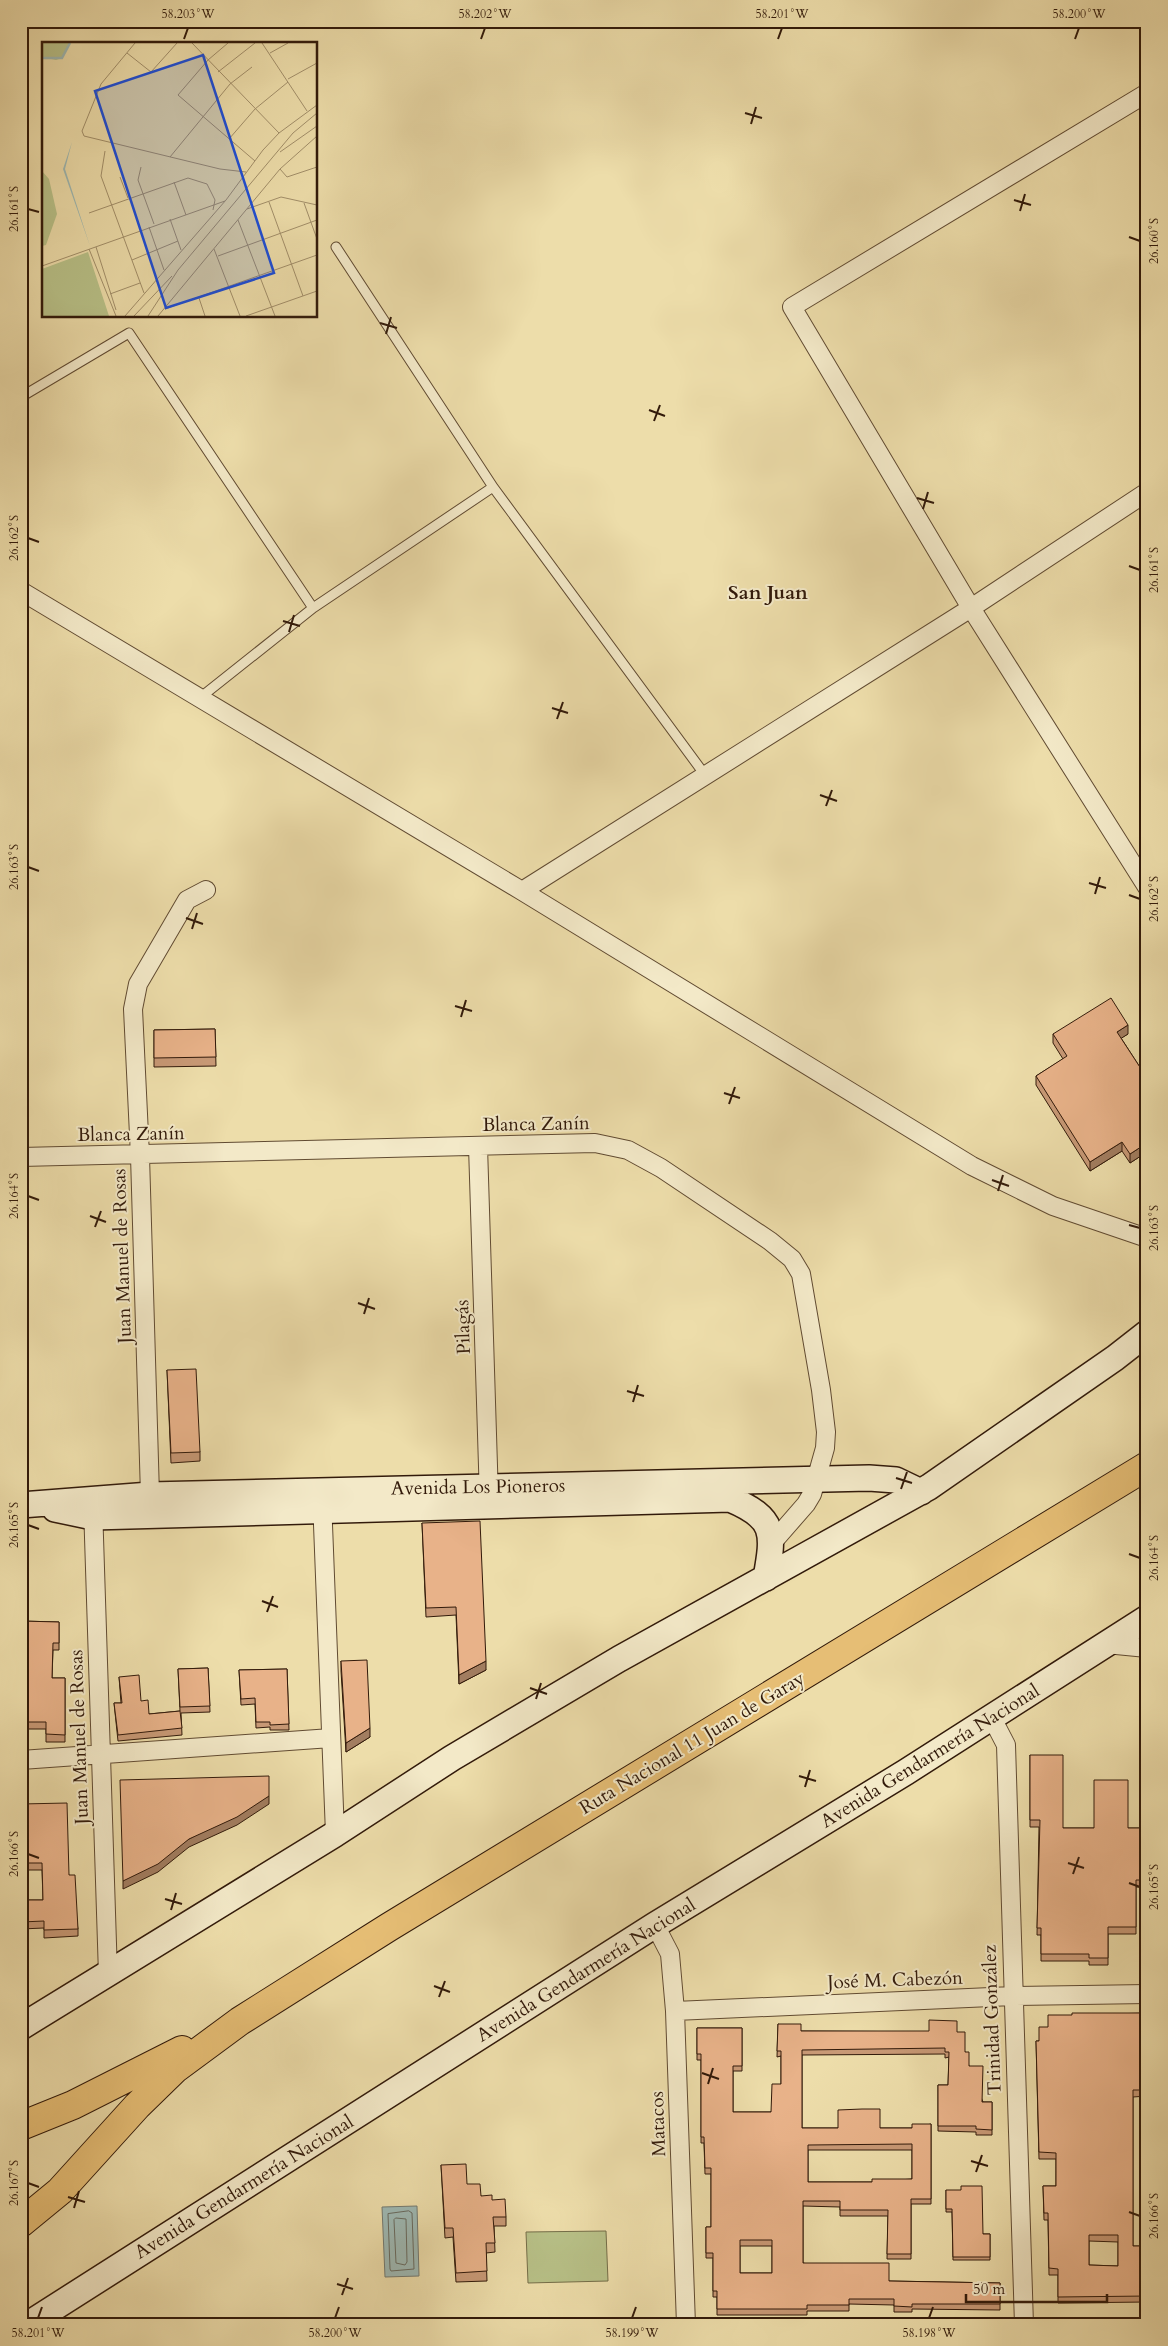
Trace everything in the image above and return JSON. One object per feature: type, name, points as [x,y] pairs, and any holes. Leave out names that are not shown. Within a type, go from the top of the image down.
[{"type":"highway","name":"Ruta Nacional 11 Juan de Garay","points":[[21,2223],[60,2191],[137,2106],[175,2069],[240,2021],[398,1922],[1147,1466]]},
{"type":"highway","name":"Ruta Nacional 11 Juan de Garay","points":[[21,2126],[73,2105],[240,2021]]},
{"type":"main road","points":[[21,2027],[335,1834],[452,1758],[619,1659],[921,1492],[1115,1358],[1147,1333]]},
{"type":"main road","name":"Avenida Los Pioneros","points":[[27,1504],[93,1508],[489,1496],[869,1478],[896,1480],[921,1492]]},
{"type":"main road","name":"Avenida Los Pioneros","points":[[93,1508],[150,1495],[322,1501]]},
{"type":"main road","name":"Avenida Los Pioneros","points":[[489,1496],[730,1499],[749,1507],[764,1520],[772,1543],[766,1578]]},
{"type":"main road","name":"Avenida Gendarmería Nacional","points":[[28,2325],[655,1925],[992,1718],[1147,1618]]},
{"type":"street","points":[[1147,93],[792,307],[971,608],[1147,887]]},
{"type":"street","points":[[522,890],[971,608],[1147,492]]},
{"type":"street","points":[[21,591],[522,890],[972,1166],[1053,1206],[1147,1238]]},
{"type":"street","name":"Juan Manuel de Rosas","points":[[150,1495],[140,1156],[132,1008],[138,984],[187,900],[206,890]]},
{"type":"street","name":"Blanca Zanín","points":[[21,1157],[140,1156],[596,1143],[628,1150],[661,1168],[770,1241],[792,1259],[801,1274],[826,1432],[818,1479],[806,1504],[772,1543]]},
{"type":"street","name":"Pilagás","points":[[478,1146],[489,1496]]},
{"type":"street","points":[[322,1501],[335,1834]]},
{"type":"street","name":"Juan Manuel de Rosas","points":[[93,1508],[108,1975]]},
{"type":"street","points":[[1106,1644],[1147,1648]]},
{"type":"street","name":"Trinidad González","points":[[992,1718],[1006,1745],[1024,2325]]},
{"type":"street","points":[[21,1760],[101,1756],[331,1738]]},
{"type":"street","name":"Matacos","points":[[655,1925],[670,1954],[675,2011],[686,2325]]},
{"type":"street","name":"José M. Cabezón","points":[[675,2011],[1013,1996],[1147,1994]]},
{"type":"lane","points":[[336,246],[493,487],[705,775]]},
{"type":"lane","points":[[21,396],[129,333],[313,608]]},
{"type":"lane","points":[[201,697],[313,608],[493,487]]},
{"type":"green space","points":[[606,2231],[608,2281],[528,2283],[526,2232]]},
{"type":"water","points":[[417,2206],[419,2276],[385,2277],[382,2207]]},
{"type":"building","points":[[1111,998],[1128,1025],[1117,1032],[1147,1078],[1147,1143],[1130,1154],[1122,1142],[1090,1162],[1036,1076],[1067,1056],[1053,1034]]},
{"type":"building","points":[[215,1029],[216,1057],[154,1058],[154,1030]]},
{"type":"building","points":[[196,1369],[200,1452],[171,1453],[167,1370]]},
{"type":"building","points":[[480,1521],[486,1661],[459,1675],[456,1607],[426,1608],[422,1523]]},
{"type":"building","points":[[21,1621],[59,1622],[59,1643],[53,1643],[52,1678],[65,1678],[65,1735],[46,1734],[46,1722],[21,1722]]},
{"type":"building","points":[[367,1660],[370,1728],[346,1743],[341,1661]]},
{"type":"building","points":[[208,1668],[210,1706],[180,1707],[178,1669]]},
{"type":"building","points":[[287,1669],[289,1724],[270,1725],[270,1722],[256,1722],[255,1698],[241,1699],[239,1670]]},
{"type":"building","points":[[139,1675],[141,1701],[148,1700],[149,1714],[180,1711],[182,1728],[118,1735],[114,1703],[122,1703],[119,1677]]},
{"type":"building","points":[[1030,1755],[1063,1755],[1063,1828],[1094,1828],[1094,1780],[1128,1780],[1128,1828],[1147,1828],[1147,1880],[1136,1880],[1136,1927],[1108,1927],[1108,1958],[1089,1958],[1089,1954],[1041,1954],[1041,1928],[1037,1928],[1040,1820],[1030,1820]]},
{"type":"building","points":[[269,1776],[269,1796],[237,1817],[189,1839],[158,1864],[123,1881],[120,1780]]},
{"type":"building","points":[[67,1803],[69,1875],[75,1875],[78,1929],[44,1930],[44,1921],[21,1922],[21,1900],[43,1900],[42,1863],[21,1863],[21,1804]]},
{"type":"building","points":[[1072,2013],[1147,2013],[1147,2090],[1133,2090],[1133,2246],[1147,2246],[1147,2296],[1058,2297],[1058,2269],[1049,2268],[1048,2213],[1044,2213],[1043,2186],[1056,2186],[1056,2153],[1039,2152],[1036,2041],[1039,2041],[1039,2027],[1048,2027],[1048,2015],[1072,2015]],"holes":[[[1089,2235],[1118,2235],[1118,2266],[1089,2265]]]},
{"type":"building","points":[[929,2020],[957,2021],[957,2032],[965,2032],[965,2052],[969,2052],[969,2066],[983,2066],[982,2102],[992,2102],[992,2130],[976,2129],[976,2126],[938,2126],[938,2085],[948,2085],[949,2052],[945,2052],[945,2048],[802,2050],[802,2128],[838,2128],[838,2110],[862,2109],[880,2109],[880,2128],[912,2128],[912,2124],[931,2124],[931,2199],[911,2199],[911,2254],[887,2254],[888,2210],[840,2210],[840,2201],[803,2201],[803,2263],[889,2263],[889,2281],[1000,2283],[1000,2304],[912,2304],[912,2307],[894,2306],[894,2299],[849,2299],[849,2305],[807,2305],[807,2309],[717,2309],[717,2291],[713,2291],[713,2253],[706,2253],[706,2227],[711,2227],[711,2168],[705,2168],[704,2137],[701,2137],[701,2054],[697,2054],[697,2028],[742,2028],[742,2066],[733,2066],[733,2112],[771,2112],[772,2084],[781,2084],[781,2051],[777,2051],[778,2024],[801,2024],[801,2031],[929,2031]],"holes":[[[912,2144],[912,2179],[872,2179],[872,2182],[808,2182],[808,2145]],[[740,2240],[772,2240],[772,2273],[740,2273]]]},
{"type":"building","points":[[466,2164],[467,2184],[480,2184],[481,2196],[492,2195],[492,2200],[505,2199],[506,2217],[493,2217],[495,2243],[486,2243],[487,2271],[456,2273],[453,2228],[445,2228],[441,2165]]},
{"type":"building","points":[[961,2186],[982,2186],[983,2234],[990,2234],[990,2257],[953,2257],[952,2209],[946,2209],[946,2190],[961,2190]]},
{"type":"district","name":"San Juan","points":[[768,592]]}]
